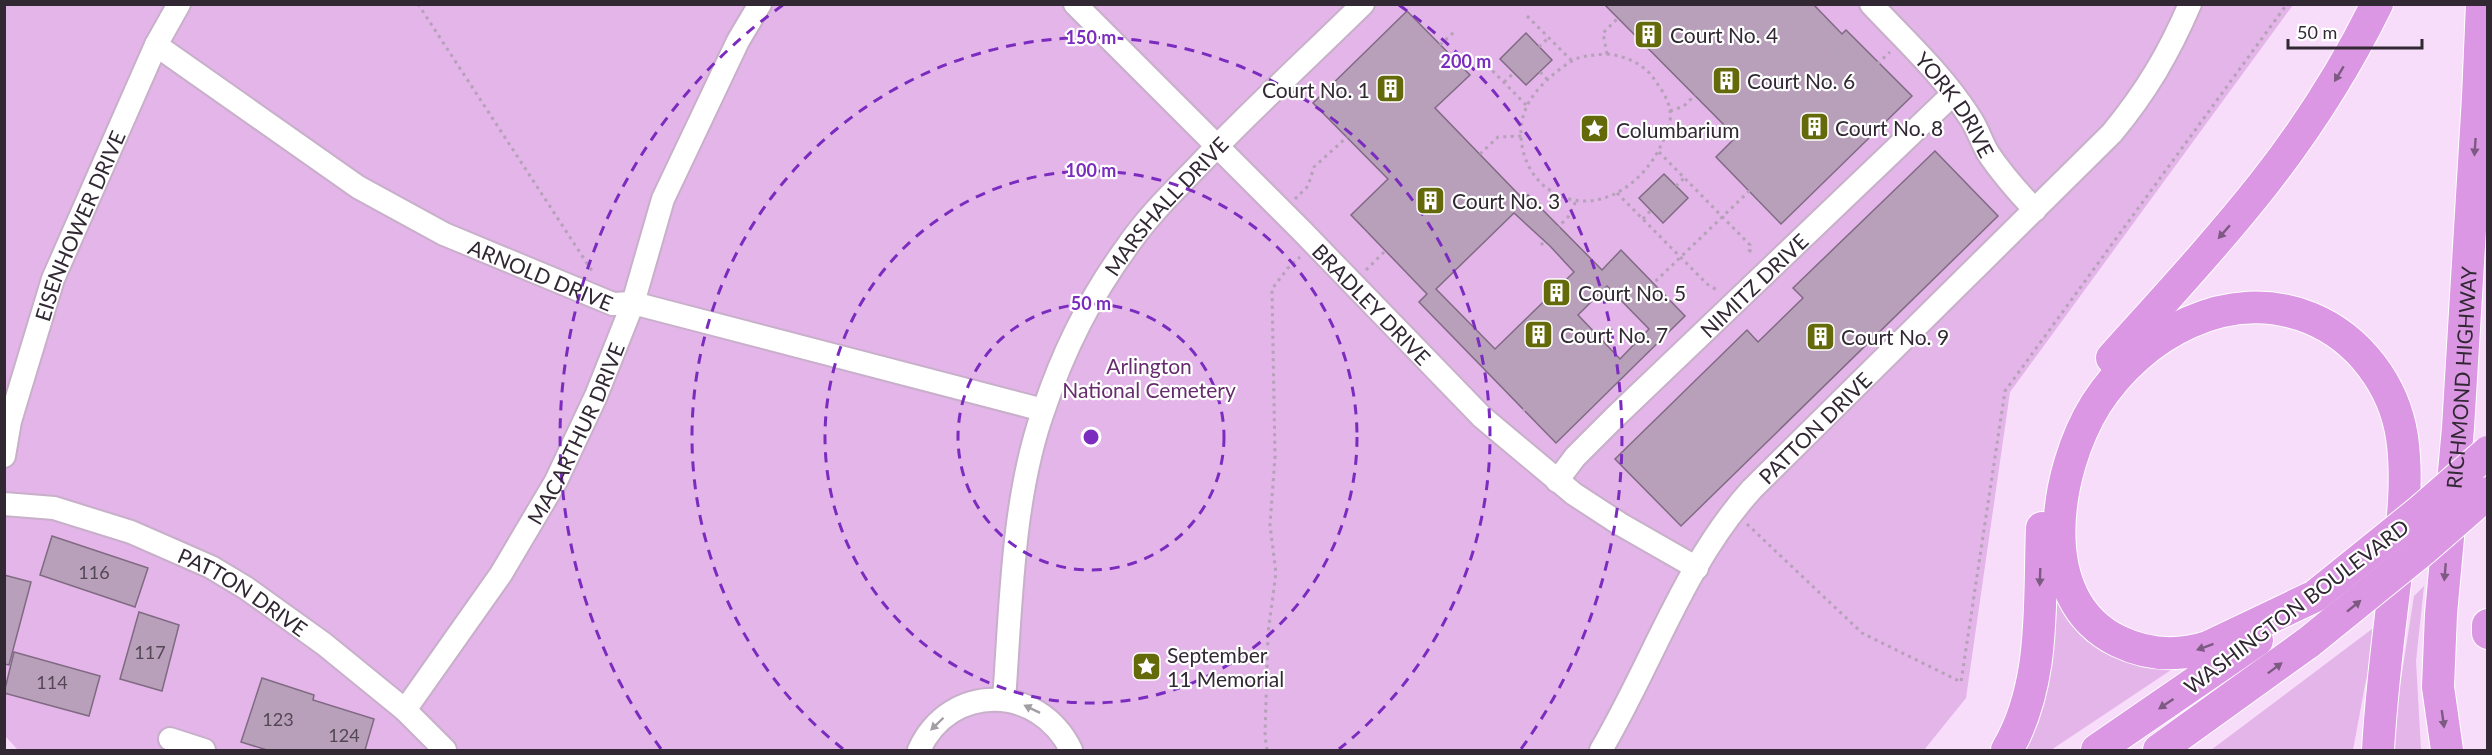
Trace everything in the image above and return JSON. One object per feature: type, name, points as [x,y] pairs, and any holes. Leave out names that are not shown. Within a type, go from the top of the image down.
[{"type":"highway","points":[[2007,750],[2024,715],[2033,680],[2039,620],[2042,525],[2049,475],[2056,452],[2074,411],[2112,358],[2242,210],[2287,153],[2331,87],[2377,4]]},
{"type":"highway","name":"RICHMOND HIGHWAY","points":[[2447,750],[2438,687],[2441,614],[2458,428],[2482,4]]},
{"type":"highway","points":[[2112,358],[2150,329],[2186,309],[2216,298],[2252,292],[2288,297],[2322,308],[2366,338],[2388,364],[2405,395],[2410,411],[2417,448],[2417,491],[2400,653],[2392,703],[2380,750]]},
{"type":"highway","points":[[2315,596],[2208,646],[2169,654],[2138,650],[2114,639],[2093,623],[2070,591],[2060,550],[2060,515],[2067,474],[2080,435],[2097,403],[2129,365],[2170,332],[2203,316],[2234,308],[2267,306],[2285,309],[2315,320],[2343,338],[2368,360],[2393,403],[2402,436],[2405,489],[2381,703],[2380,750]]},
{"type":"highway","name":"WASHINGTON BOULEVARD","points":[[2097,750],[2179,695],[2315,596],[2418,513],[2487,452]]},
{"type":"highway","name":"WASHINGTON BOULEVARD","points":[[2159,750],[2309,642],[2425,548],[2487,493]]},
{"type":"highway","points":[[2487,625],[2487,633]]},
{"type":"lane","name":"EISENHOWER DRIVE","points":[[4,456],[13,410],[53,279],[156,45],[179,4]]},
{"type":"lane","name":"MACARTHUR DRIVE","points":[[405,710],[501,574],[556,481],[596,396],[623,303],[663,199],[738,41],[760,4]]},
{"type":"lane","name":"BRADLEY DRIVE","points":[[1075,4],[1482,417],[1557,481],[1620,524],[1697,568]]},
{"type":"lane","name":"MARSHALL DRIVE","points":[[1004,700],[1020,520],[1034,444],[1043,410],[1073,340],[1103,281],[1126,246],[1150,217],[1216,146],[1363,4]]},
{"type":"lane","name":"YORK DRIVE","points":[[1871,4],[1926,61],[1953,94],[1970,117],[1987,151],[2016,190],[2035,210]]},
{"type":"lane","name":"PATTON DRIVE","points":[[1601,750],[1636,688],[1655,644],[1731,512],[2112,134],[2141,99],[2174,41],[2190,4]]},
{"type":"lane","name":"ARNOLD DRIVE","points":[[156,45],[358,187],[444,234],[623,303],[1043,410]]},
{"type":"lane","name":"NIMITZ DRIVE","points":[[1557,481],[1575,457],[1623,409],[1953,94]]},
{"type":"lane","name":"PATTON DRIVE","points":[[4,504],[54,508],[131,532],[212,567],[246,588],[324,644],[405,710],[445,750]]},
{"type":"lane","points":[[919,750],[931,730],[951,712],[977,702],[1004,700],[1025,705],[1040,713],[1065,738],[1071,750]]},
{"type":"lane","points":[[170,739],[201,750]]},
{"type":"path","points":[[418,4],[623,303]]},
{"type":"path","points":[[1731,512],[1755,530],[1862,633],[1961,682],[2005,391],[2287,4]]},
{"type":"path","points":[[1527,16],[1572,61]]},
{"type":"path","points":[[1607,54],[1604,33],[1618,18]]},
{"type":"path","points":[[1440,45],[1454,32]]},
{"type":"path","points":[[1539,47],[1549,38]]},
{"type":"path","points":[[1731,157],[1845,44]]},
{"type":"path","points":[[1607,54],[1628,58],[1647,71],[1664,94],[1670,111],[1667,132],[1659,152],[1638,180],[1605,198],[1576,201],[1557,195],[1536,178],[1527,166],[1522,149],[1527,105],[1548,80],[1572,61],[1586,56],[1607,54]]},
{"type":"path","points":[[1835,54],[1888,106]]},
{"type":"path","points":[[1850,68],[1862,56]]},
{"type":"path","points":[[1482,60],[1527,105]]},
{"type":"path","points":[[1860,79],[1878,63]]},
{"type":"path","points":[[1825,64],[1878,116]]},
{"type":"path","points":[[1540,72],[1548,80]]},
{"type":"path","points":[[1504,82],[1514,73]]},
{"type":"path","points":[[1815,73],[1868,125]]},
{"type":"path","points":[[1874,92],[1886,80]]},
{"type":"path","points":[[1805,83],[1857,135]]},
{"type":"path","points":[[1796,93],[1848,145]]},
{"type":"path","points":[[1670,111],[1684,106],[1695,95]]},
{"type":"path","points":[[1782,208],[1898,97]]},
{"type":"path","points":[[1785,103],[1837,155]]},
{"type":"path","points":[[1792,149],[1812,130]]},
{"type":"path","points":[[1480,154],[1498,137],[1522,136]]},
{"type":"path","points":[[1282,212],[1308,186],[1314,167],[1347,137]]},
{"type":"path","points":[[1745,143],[1796,195]]},
{"type":"path","points":[[1659,152],[1750,245],[1749,250],[1754,254]]},
{"type":"path","points":[[1743,170],[1758,156]]},
{"type":"path","points":[[1634,302],[1771,170]]},
{"type":"path","points":[[1676,186],[1684,178]]},
{"type":"path","points":[[1767,196],[1782,181]]},
{"type":"path","points":[[1617,193],[1707,284],[1717,290]]},
{"type":"path","points":[[1540,245],[1568,217],[1576,201]]},
{"type":"path","points":[[1643,219],[1651,210]]},
{"type":"path","points":[[1267,750],[1265,736],[1268,633],[1276,573],[1270,525],[1275,457],[1272,289],[1288,268],[1314,244]]},
{"type":"path","points":[[1353,284],[1386,250]]},
{"type":"path","points":[[1555,431],[1660,328],[1608,274],[1516,366],[1567,418]]},
{"type":"path","points":[[1569,315],[1593,342],[1621,366]]},
{"type":"path","points":[[1523,411],[1608,328]]},
{"type":"path","points":[[1541,417],[1554,405]]},
{"type":"green space","name":"Arlington National Cemetery","points":[[5,5],[2293,5],[2010,392],[1966,698],[1924,750],[18,750],[5,736]]},
{"type":"green space","points":[[2048,570],[2062,596],[2186,660],[2051,750],[2017,750]]},
{"type":"green space","points":[[2424,586],[2416,661],[2421,750],[2390,750],[2414,596]]},
{"type":"green space","points":[[2380,623],[2353,750],[2211,750]]},
{"type":"building","points":[[1604,4],[1813,4],[1842,34],[1846,30],[1912,96],[1781,224],[1716,157],[1736,137]]},
{"type":"building","points":[[1407,11],[1470,75],[1435,108],[1523,199],[1528,195],[1602,270],[1621,250],[1685,316],[1556,443],[1419,302],[1427,294],[1351,215],[1388,179],[1313,103]],"holes":[[[1514,213],[1574,272],[1495,349],[1436,289]],[[1607,286],[1649,329],[1620,359],[1578,315]]]},
{"type":"building","points":[[1526,33],[1552,60],[1526,85],[1500,59]]},
{"type":"building","name":"Court No. 9","points":[[1935,151],[1998,216],[1681,526],[1615,459],[1747,330],[1758,342],[1803,298],[1793,288]]},
{"type":"building","points":[[1664,174],[1688,198],[1663,223],[1639,198]]},
{"type":"building","points":[[52,536],[148,568],[135,607],[40,575]]},
{"type":"building","points":[[4,575],[31,582],[9,665],[4,664]]},
{"type":"building","points":[[139,612],[179,625],[162,691],[120,679]]},
{"type":"building","points":[[14,652],[100,676],[89,716],[4,693]]},
{"type":"building","points":[[262,678],[314,695],[313,700],[374,719],[365,750],[267,750],[241,742]]},
{"type":"place","name":"Court No. 4","points":[[1649,34]]},
{"type":"place","name":"Court No. 6","points":[[1726,80]]},
{"type":"place","name":"Court No. 1","points":[[1391,89]]},
{"type":"place","name":"Court No. 8","points":[[1814,127]]},
{"type":"place","name":"Columbarium","points":[[1595,129]]},
{"type":"place","name":"Court No. 3","points":[[1431,200]]},
{"type":"place","name":"Court No. 5","points":[[1557,292]]},
{"type":"place","name":"Court No. 7","points":[[1539,334]]},
{"type":"place","name":"Court No. 9","points":[[1820,336]]},
{"type":"place","name":"September 11 Memorial","points":[[1146,666]]}]
